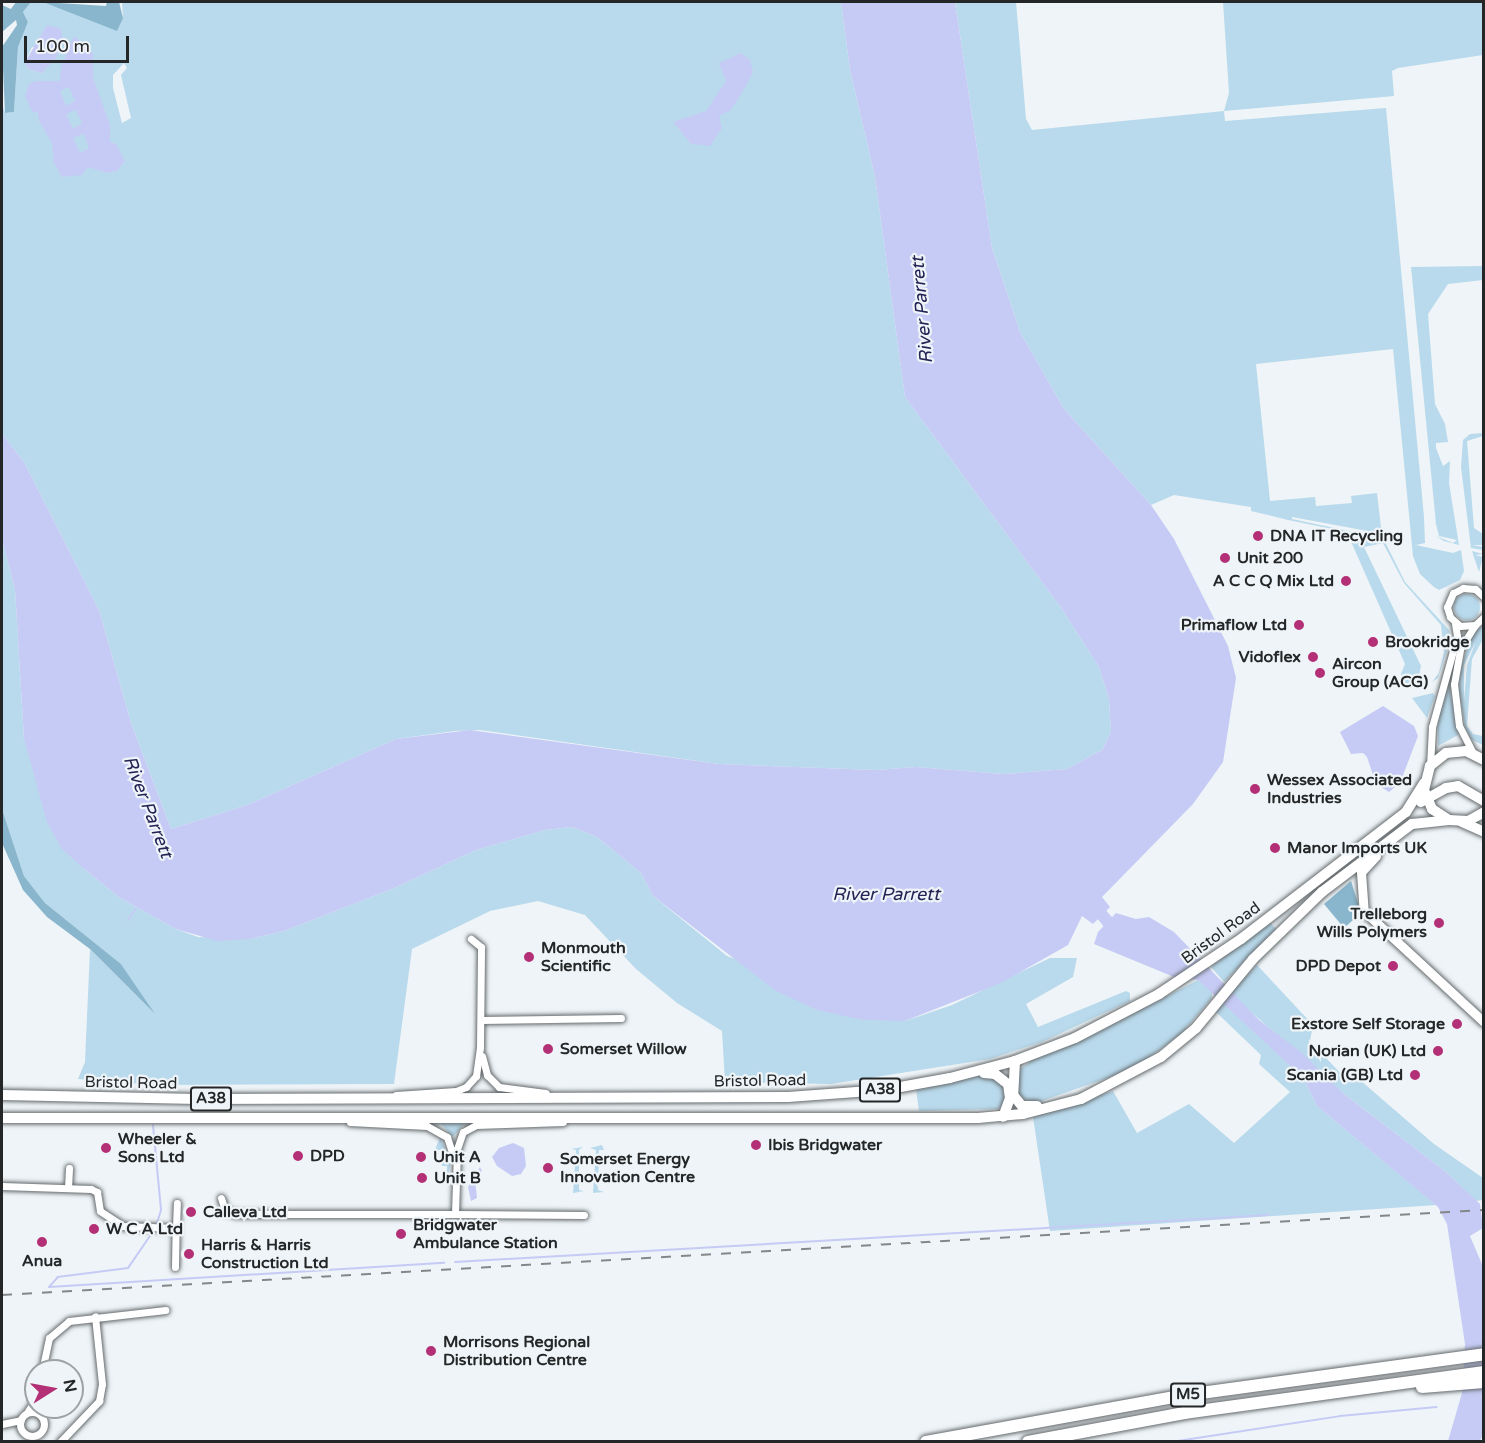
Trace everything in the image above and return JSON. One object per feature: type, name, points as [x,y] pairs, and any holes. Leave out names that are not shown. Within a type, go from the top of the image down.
[{"type":"highway","name":"M5","points":[[1452,1357],[1484,1347]]},
{"type":"highway","name":"M5","points":[[926,1442],[1179,1396],[1484,1354]]},
{"type":"highway","name":"M5","points":[[1452,1380],[1484,1372]]},
{"type":"highway","name":"M5","points":[[1028,1442],[1184,1413],[1376,1386],[1452,1380],[1484,1382]]},
{"type":"main road","points":[[1430,766],[1446,753],[1479,755]]},
{"type":"main road","name":"A38","points":[[1426,799],[1424,783],[1430,766]]},
{"type":"main road","name":"Bristol Road","points":[[2,1095],[198,1099],[821,1096],[912,1086],[978,1072],[1015,1061],[1108,1023],[1174,985],[1210,961],[1410,808],[1424,783]]},
{"type":"main road","name":"A38","points":[[1410,808],[1458,786],[1484,801]]},
{"type":"main road","points":[[1426,799],[1436,814],[1449,820]]},
{"type":"main road","points":[[1461,822],[1484,812]]},
{"type":"main road","name":"A38","points":[[1449,820],[1461,822]]},
{"type":"main road","name":"Bristol Road","points":[[2,1118],[1003,1117],[1050,1108],[1095,1093],[1161,1057],[1215,1007],[1238,977],[1287,923],[1402,831],[1423,821],[1449,820]]},
{"type":"main road","points":[[1461,822],[1484,832]]},
{"type":"main road","points":[[1015,1061],[1014,1095],[1022,1106],[1095,1093]]},
{"type":"main road","points":[[978,1072],[995,1074],[1008,1084],[1010,1098],[1003,1117]]},
{"type":"street","points":[[1430,766],[1431,733],[1457,636],[1455,623],[1447,607],[1453,593],[1469,588],[1484,597]]},
{"type":"street","points":[[1455,623],[1481,621]]},
{"type":"street","points":[[1479,755],[1459,726],[1454,684],[1460,649],[1481,621]]},
{"type":"street","points":[[1402,831],[1361,872],[1364,911],[1484,1022]]},
{"type":"street","points":[[389,1097],[466,1087],[476,1076],[480,1047],[481,947],[471,939]]},
{"type":"street","points":[[481,1020],[621,1018]]},
{"type":"street","points":[[480,1047],[487,1075],[499,1087],[564,1097]]},
{"type":"street","points":[[455,1214],[455,1167],[458,1141],[469,1127],[551,1124],[586,1117]]},
{"type":"street","points":[[303,1118],[428,1126],[447,1137],[455,1167]]},
{"type":"street","name":"Bristol Road","points":[[2,1123],[58,1123],[73,1119]]},
{"type":"street","points":[[68,1188],[69,1168]]},
{"type":"street","points":[[2,1186],[68,1188],[97,1192],[100,1211],[123,1226],[176,1228]]},
{"type":"street","points":[[221,1198],[225,1210],[236,1214],[584,1215]]},
{"type":"street","points":[[176,1267],[177,1203]]},
{"type":"street","points":[[45,1359],[49,1338],[58,1327],[81,1316],[165,1310]]},
{"type":"street","points":[[60,1442],[99,1401],[102,1384],[95,1316]]},
{"type":"street","points":[[5,1424],[20,1424],[25,1419]]},
{"type":"street","points":[[20,1424],[31,1439],[43,1429],[43,1419]]},
{"type":"shaded area","points":[[16,2],[31,2],[23,12],[28,22],[18,47],[14,112],[5,113],[2,47],[17,25],[16,20],[2,32],[2,5],[11,9]]},
{"type":"shaded area","points":[[31,2],[43,2],[89,18],[123,18],[122,2],[841,2],[850,70],[875,177],[905,397],[1062,609],[1099,667],[1109,699],[1111,732],[1102,750],[1067,769],[1004,774],[916,767],[876,770],[719,764],[480,730],[455,731],[396,739],[247,805],[171,829],[131,723],[99,610],[24,462],[2,434],[2,103],[5,113],[14,112],[18,47],[28,22],[23,12]],"holes":[[[32,47],[61,49],[42,73],[28,69],[25,62]],[[124,63],[127,68],[121,75],[131,118],[122,123],[113,88],[113,75]]]},
{"type":"shaded area","points":[[43,2],[106,6],[107,2],[119,2],[123,18],[117,31]]},
{"type":"shaded area","points":[[955,2],[1016,2],[1026,119],[1032,130],[1224,111],[1225,121],[1386,108],[1424,517],[1425,543],[1416,545],[1453,553],[1461,550],[1464,571],[1460,580],[1439,590],[1420,574],[1413,556],[1393,349],[1256,364],[1270,501],[1315,497],[1316,506],[1352,503],[1351,496],[1377,493],[1382,536],[1405,582],[1449,630],[1451,638],[1438,678],[1432,682],[1439,673],[1444,652],[1441,625],[1404,583],[1383,543],[1364,547],[1421,666],[1417,686],[1404,683],[1401,674],[1405,664],[1349,537],[1342,531],[1251,511],[1251,507],[1174,495],[1151,505],[1064,409],[1020,332],[992,248]],"holes":[[[1292,517],[1373,532],[1376,537],[1292,519]]]},
{"type":"shaded area","points":[[1223,2],[1483,2],[1483,55],[1398,68],[1392,71],[1394,96],[1224,111],[1229,93]]},
{"type":"shaded area","points":[[1483,266],[1483,280],[1448,284],[1428,314],[1435,404],[1445,424],[1448,442],[1436,443],[1436,448],[1443,466],[1450,461],[1449,483],[1459,545],[1444,541],[1436,536],[1453,543],[1457,540],[1439,536],[1436,524],[1411,267]]},
{"type":"shaded area","points":[[1483,433],[1483,436],[1467,441],[1474,528],[1483,534],[1483,545],[1472,545],[1483,547],[1483,550],[1471,548],[1461,467],[1463,440],[1470,434]]},
{"type":"shaded area","points":[[2,539],[15,590],[24,739],[83,868],[120,898],[176,929],[198,937],[250,939],[284,931],[392,889],[476,850],[545,830],[572,827],[597,837],[641,873],[653,896],[727,956],[905,1021],[952,1005],[1050,958],[1077,958],[1073,977],[1026,1004],[1038,1027],[1126,991],[1130,993],[1130,1001],[1042,1042],[990,1059],[831,1084],[725,1082],[722,1031],[677,1003],[636,969],[585,915],[538,901],[490,911],[412,949],[394,1084],[156,1085],[78,1079],[85,1062],[90,949],[152,1011],[121,964],[45,903],[24,876],[2,809]]},
{"type":"shaded area","points":[[1472,551],[1483,554],[1475,555],[1483,557],[1479,572]]},
{"type":"shaded area","points":[[1467,594],[1477,597],[1480,607],[1477,617],[1467,620],[1457,617],[1454,607],[1457,597]]},
{"type":"shaded area","points":[[1483,625],[1483,639],[1472,659],[1467,726],[1473,734],[1483,736],[1483,745],[1472,740],[1465,727],[1459,689],[1461,668],[1471,636]],"holes":[[[1476,641],[1467,665],[1464,701],[1464,665]]]},
{"type":"shaded area","points":[[1449,682],[1458,735],[1438,746],[1438,719]]},
{"type":"shaded area","points":[[1433,693],[1435,696],[1427,718],[1412,698]]},
{"type":"shaded area","points":[[2,809],[24,876],[45,903],[121,964],[155,1014],[90,949],[47,917],[23,890],[2,843]]},
{"type":"shaded area","points":[[1351,881],[1361,913],[1344,928],[1324,904]]},
{"type":"shaded area","points":[[1269,921],[1276,929],[1224,982],[1211,967]]},
{"type":"shaded area","points":[[1257,965],[1313,1025],[1310,1041],[1345,1078],[1353,1074],[1434,1144],[1483,1178],[1483,1200],[1476,1201],[1446,1172],[1344,1094],[1234,997],[1230,992]]},
{"type":"shaded area","points":[[1198,980],[1212,991],[1212,998],[1182,1033],[1133,1069],[1033,1104],[1018,1095],[1018,1071],[1032,1060],[1098,1032]]},
{"type":"shaded area","points":[[1222,1001],[1304,1079],[1317,1106],[1436,1205],[1050,1231],[1033,1117],[1113,1091],[1137,1133],[1189,1104],[1234,1143],[1290,1092],[1259,1064],[1261,1055],[1216,1012]]},
{"type":"shaded area","points":[[979,1076],[991,1077],[1006,1088],[1005,1104],[997,1109],[919,1111],[916,1089]]},
{"type":"shaded area","points":[[440,1123],[462,1123],[464,1124],[453,1137]]},
{"type":"shaded area","points":[[440,1137],[451,1162],[447,1181],[442,1178],[447,1177],[447,1166],[442,1166],[441,1150],[435,1150]]},
{"type":"shaded area","points":[[602,1145],[604,1150],[599,1150],[598,1190],[604,1192],[593,1193],[596,1150],[590,1148]]},
{"type":"shaded area","points":[[583,1147],[579,1150],[579,1190],[584,1191],[573,1193],[576,1150],[571,1149]]},
{"type":"water","name":"River Parrett","points":[[841,2],[955,2],[992,248],[1020,332],[1064,409],[1151,505],[1174,539],[1228,646],[1236,678],[1223,762],[1193,804],[1102,897],[1110,907],[1093,924],[1082,916],[1068,945],[1001,983],[905,1021],[863,1020],[817,1010],[776,991],[653,896],[641,873],[597,837],[572,827],[545,830],[476,850],[392,889],[284,931],[250,939],[217,941],[176,929],[120,898],[83,868],[62,849],[47,822],[24,739],[15,590],[2,539],[2,434],[24,462],[99,610],[131,723],[171,829],[247,805],[396,739],[470,730],[719,764],[876,770],[916,767],[1004,774],[1067,769],[1102,750],[1111,732],[1109,699],[1099,667],[1062,609],[905,397],[875,177],[850,70]]},
{"type":"water","points":[[47,25],[60,28],[63,38],[56,58],[42,73],[28,69],[25,62]]},
{"type":"water","points":[[74,36],[93,53],[93,77],[110,125],[110,142],[116,144],[125,161],[117,171],[107,173],[88,167],[82,175],[62,177],[54,163],[52,143],[39,121],[38,113],[32,111],[25,96],[29,84],[35,81],[60,81],[61,67]],"holes":[[[69,87],[75,101],[66,106],[60,91]],[[76,110],[82,123],[73,129],[66,114]],[[84,134],[89,148],[80,153],[73,138]]]},
{"type":"water","points":[[741,53],[750,60],[753,72],[747,84],[731,110],[719,116],[722,128],[710,146],[691,144],[673,122],[706,111],[726,81],[719,63]]},
{"type":"water","points":[[1383,706],[1414,726],[1418,736],[1400,783],[1389,792],[1376,784],[1367,757],[1363,753],[1351,754],[1340,732]]},
{"type":"water","points":[[1116,913],[1136,919],[1149,917],[1174,932],[1259,1020],[1301,1052],[1344,1094],[1446,1172],[1480,1204],[1483,1228],[1470,1236],[1484,1269],[1484,1432],[1480,1441],[1448,1441],[1462,1393],[1465,1344],[1447,1224],[1438,1207],[1317,1106],[1304,1079],[1198,980],[1174,977],[1094,944],[1098,932]]},
{"type":"water","points":[[513,1143],[524,1148],[526,1166],[521,1174],[512,1176],[497,1166],[492,1157],[499,1148]]},
{"type":"water","points":[[480,1167],[482,1171],[475,1179],[477,1198],[471,1201],[468,1187]]},
{"type":"waterway","points":[[1092,903],[1108,922],[1122,926]]},
{"type":"waterway","points":[[128,920],[136,908]]},
{"type":"waterway","points":[[153,1125],[161,1210],[157,1223]]},
{"type":"waterway","points":[[455,1262],[1269,1215]]},
{"type":"waterway","points":[[152,1233],[128,1268],[58,1277],[49,1287],[444,1263]]},
{"type":"waterway","points":[[1171,1442],[1340,1416],[1437,1407]]},
{"type":"railway","points":[[2,1295],[1484,1210]]},
{"type":"place","name":"DNA IT Recycling","points":[[1258,536]]},
{"type":"place","name":"Unit 200","points":[[1225,558]]},
{"type":"place","name":"A C C Q Mix Ltd","points":[[1346,581]]},
{"type":"place","name":"Primaflow Ltd","points":[[1299,625]]},
{"type":"place","name":"Brookridge","points":[[1373,642]]},
{"type":"place","name":"Vidoflex","points":[[1313,657]]},
{"type":"place","name":"Aircon Group (ACG)","points":[[1320,673]]},
{"type":"place","name":"Wessex Associated Industries","points":[[1255,789]]},
{"type":"place","name":"Manor Imports UK","points":[[1275,848]]},
{"type":"place","name":"Trelleborg Wills Polymers","points":[[1439,923]]},
{"type":"place","name":"Monmouth Scientific","points":[[529,957]]},
{"type":"place","name":"DPD Depot","points":[[1393,966]]},
{"type":"place","name":"Exstore Self Storage","points":[[1457,1024]]},
{"type":"place","name":"Somerset Willow","points":[[548,1049]]},
{"type":"place","name":"Norian (UK) Ltd","points":[[1438,1051]]},
{"type":"place","name":"Scania (GB) Ltd","points":[[1415,1075]]},
{"type":"place","name":"Ibis Bridgwater","points":[[756,1145]]},
{"type":"place","name":"Wheeler & Sons Ltd","points":[[106,1148]]},
{"type":"place","name":"DPD","points":[[298,1156]]},
{"type":"place","name":"Unit A","points":[[421,1157]]},
{"type":"place","name":"Somerset Energy Innovation Centre","points":[[548,1168]]},
{"type":"place","name":"Unit B","points":[[422,1178]]},
{"type":"place","name":"Calleva Ltd","points":[[191,1212]]},
{"type":"place","name":"W C A Ltd","points":[[94,1229]]},
{"type":"place","name":"Bridgwater Ambulance Station","points":[[401,1234]]},
{"type":"place","name":"Anua","points":[[42,1242]]},
{"type":"place","name":"Harris & Harris Construction Ltd","points":[[189,1254]]},
{"type":"place","name":"Morrisons Regional Distribution Centre","points":[[431,1351]]}]
